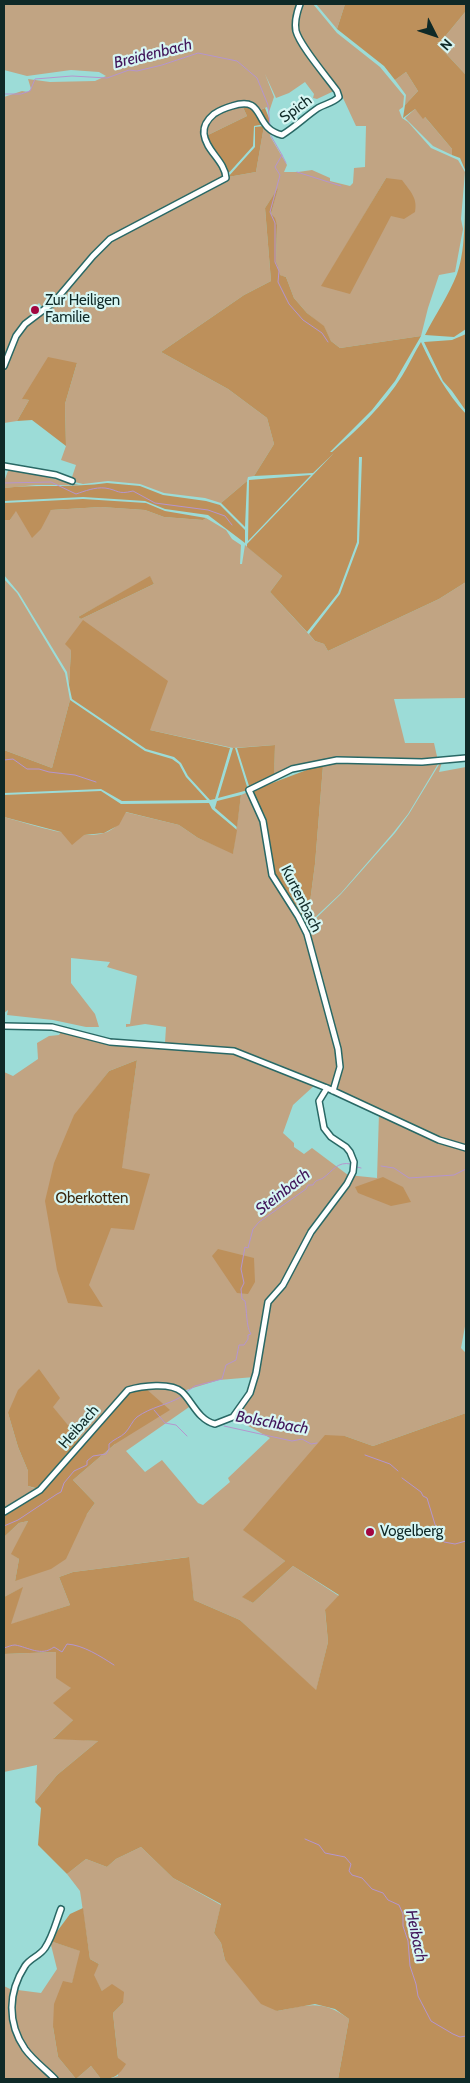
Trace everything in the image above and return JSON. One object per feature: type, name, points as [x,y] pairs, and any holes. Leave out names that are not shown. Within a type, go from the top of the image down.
[{"type":"street","name":"Spich","points":[[4,366],[16,336],[25,324],[54,302],[110,239],[226,178],[226,173],[204,135],[206,124],[216,113],[240,104],[248,104],[258,111],[264,125],[269,130],[282,135],[339,96],[298,37],[295,24],[296,12],[300,4]]},
{"type":"street","points":[[4,466],[56,475],[72,481]]},
{"type":"street","name":"Kurtenbach","points":[[333,1092],[340,1066],[338,1049],[307,934],[272,875],[264,821],[249,790],[292,770],[337,760],[422,762],[466,758]]},
{"type":"street","points":[[4,1026],[46,1026],[106,1041],[234,1051],[327,1088],[427,1135],[466,1148]]},
{"type":"street","name":"Heibach","points":[[4,1512],[40,1490],[128,1390],[144,1386],[176,1388],[182,1392],[191,1406],[210,1423],[215,1424],[235,1416],[252,1389],[268,1302],[283,1285],[314,1228],[348,1184],[354,1169],[354,1162],[350,1152],[328,1134],[322,1123],[319,1101],[327,1088]]},
{"type":"street","points":[[55,2079],[25,2049],[13,2023],[11,2002],[24,1967],[44,1951],[51,1938],[61,1909]]},
{"type":"green space","points":[[4,4],[299,4],[294,32],[334,91],[317,99],[313,98],[314,94],[305,82],[289,93],[276,98],[265,74],[274,97],[269,112],[267,107],[256,112],[241,103],[247,116],[206,136],[225,173],[223,179],[112,236],[61,293],[43,308],[39,303],[31,312],[34,315],[16,333],[7,348],[4,364],[4,97],[22,91],[28,92],[31,89],[28,79],[50,82],[95,81],[106,76],[99,72],[71,70],[27,76],[4,70]]},
{"type":"green space","points":[[303,4],[313,4],[337,33],[380,67],[404,96],[403,107],[399,110],[402,118],[408,122],[431,148],[458,160],[465,172],[461,219],[463,229],[455,272],[439,275],[421,336],[340,348],[331,341],[324,327],[307,313],[294,298],[286,277],[279,275],[276,261],[277,225],[271,214],[277,190],[265,208],[271,281],[244,295],[161,352],[228,389],[267,418],[274,444],[254,476],[248,477],[247,481],[221,503],[205,498],[164,493],[140,484],[108,481],[83,484],[54,477],[71,480],[76,465],[61,460],[66,446],[65,404],[77,363],[23,399],[29,400],[17,421],[4,423],[4,372],[15,341],[26,326],[51,307],[93,258],[111,241],[134,227],[225,182],[228,177],[256,172],[264,126],[271,134],[270,136],[287,165],[284,172],[312,170],[330,178],[330,181],[350,186],[353,183],[354,168],[365,167],[366,126],[356,126],[343,98],[301,39],[298,17]],"holes":[[[386,178],[404,218],[391,215],[322,286]]]},
{"type":"green space","points":[[316,4],[345,4],[337,29]]},
{"type":"green space","points":[[345,4],[466,4],[466,11],[438,45],[466,75],[466,172],[460,158],[452,155],[452,149],[425,117],[423,119],[415,109],[403,118],[405,105],[418,91],[406,72],[395,80],[384,66],[337,29]]},
{"type":"green space","points":[[466,11],[466,75],[438,45]]},
{"type":"green space","points":[[406,72],[418,91],[405,105],[406,95],[395,80]]},
{"type":"green space","points":[[241,103],[245,103],[256,112],[265,108],[269,118],[270,129],[265,124],[254,126],[253,146],[226,176],[206,136],[247,116]]},
{"type":"green space","points":[[415,109],[423,118],[424,116],[452,149],[452,155],[433,146],[405,118]]},
{"type":"green space","points":[[264,126],[256,172],[228,177],[255,147],[255,127]]},
{"type":"green space","points":[[466,175],[466,329],[454,337],[425,335],[450,290],[460,263],[464,238]]},
{"type":"green space","points":[[386,178],[402,180],[414,199],[415,212],[404,219],[391,216],[350,294],[321,286]]},
{"type":"green space","points":[[278,188],[271,214],[275,218],[277,225],[276,261],[280,275],[286,277],[294,298],[307,313],[324,326],[331,341],[340,348],[421,336],[395,381],[372,410],[330,452],[379,407],[395,387],[421,342],[440,380],[466,414],[466,582],[439,599],[328,651],[324,644],[315,641],[309,634],[340,594],[359,543],[362,457],[359,457],[357,542],[338,593],[307,632],[270,592],[282,576],[247,547],[247,544],[334,453],[313,473],[254,476],[274,444],[267,418],[228,389],[161,352],[244,295],[271,281],[265,208]]},
{"type":"green space","points":[[466,334],[466,411],[443,381],[424,342],[452,340]]},
{"type":"green space","points":[[48,357],[77,363],[65,404],[66,446],[32,420],[17,421],[29,400],[22,399]]},
{"type":"green space","points":[[9,468],[79,485],[36,485],[4,488]]},
{"type":"green space","points":[[311,475],[248,541],[249,480]]},
{"type":"green space","points":[[247,481],[245,527],[221,503]]},
{"type":"green space","points":[[107,483],[140,486],[163,495],[206,501],[220,505],[245,530],[245,543],[208,515],[165,509],[145,501],[83,497],[4,501],[4,488]]},
{"type":"green space","points":[[83,499],[146,503],[165,511],[206,518],[203,520],[164,517],[145,510],[101,507],[51,510],[41,529],[32,538],[16,511],[10,520],[4,520],[4,503]]},
{"type":"green space","points":[[101,507],[145,510],[164,517],[203,520],[206,518],[226,530],[232,539],[241,545],[240,564],[242,564],[245,545],[282,576],[270,592],[315,641],[324,644],[328,651],[439,599],[466,582],[466,698],[394,699],[405,743],[434,743],[438,761],[337,758],[298,767],[274,776],[275,745],[233,748],[150,730],[71,650],[69,685],[67,672],[19,593],[4,575],[4,520],[10,520],[16,510],[48,514],[51,510]],"holes":[[[150,577],[154,584],[81,619],[78,617]]]},
{"type":"green space","points":[[150,576],[154,584],[81,619],[78,617]]},
{"type":"green space","points":[[4,579],[17,593],[65,673],[70,700],[52,768],[4,750]]},
{"type":"green space","points":[[83,620],[168,681],[150,730],[230,748],[215,799],[210,800],[188,776],[181,763],[174,757],[146,749],[72,699],[69,685],[71,650],[65,644]]},
{"type":"green space","points":[[70,700],[145,751],[172,759],[179,764],[186,777],[207,800],[122,801],[101,789],[4,793],[4,750],[52,768]]},
{"type":"green space","points":[[275,745],[274,780],[250,789],[237,748]]},
{"type":"green space","points":[[233,748],[235,748],[248,790],[218,798]]},
{"type":"green space","points":[[442,762],[439,772],[466,767],[466,1321],[461,1348],[466,1353],[466,1413],[373,1446],[345,1436],[244,1530],[285,1561],[243,1597],[253,1603],[293,1566],[339,1596],[325,1611],[328,1642],[316,1691],[240,1620],[194,1600],[188,1557],[73,1572],[59,1577],[70,1605],[10,1625],[22,1588],[4,1597],[4,1537],[19,1523],[28,1521],[12,1554],[19,1559],[15,1581],[87,1514],[95,1503],[73,1480],[115,1444],[82,1442],[52,1407],[8,1413],[18,1447],[28,1471],[28,1486],[40,1490],[4,1512],[4,1072],[13,1076],[38,1059],[37,1043],[49,1036],[59,1035],[63,1029],[102,1041],[228,1051],[287,1072],[280,1065],[234,1048],[165,1043],[166,1027],[145,1024],[126,1027],[126,1024],[130,1024],[137,976],[107,967],[110,962],[71,958],[71,983],[95,1014],[99,1027],[86,1027],[53,1020],[7,1015],[8,1010],[4,1013],[4,817],[54,831],[93,835],[104,833],[114,828],[125,812],[179,825],[198,838],[233,853],[241,795],[248,792],[261,821],[269,872],[304,929],[316,966],[307,927],[341,894],[395,833],[409,814]],"holes":[[[137,1060],[123,1158],[73,1118],[109,1071]],[[316,1084],[412,1125],[417,1131],[379,1113],[377,1178],[348,1175],[312,1148],[304,1154],[294,1147],[294,1143],[283,1133],[293,1105]],[[254,1377],[250,1391],[232,1417],[270,1438],[228,1478],[230,1482],[203,1505],[198,1503],[162,1460],[145,1472],[126,1451],[192,1405],[183,1391],[219,1380]]]},
{"type":"green space","points":[[334,763],[438,764],[408,814],[393,833],[341,893],[307,925],[315,864],[323,766]]},
{"type":"green space","points":[[323,766],[315,864],[307,925],[274,874],[269,856],[266,818],[251,791],[312,768]]},
{"type":"green space","points":[[101,791],[121,804],[209,803],[212,809],[237,830],[233,854],[198,838],[179,825],[126,812],[119,825],[104,833],[84,835],[72,845],[61,832],[4,817],[4,795]]},
{"type":"green space","points":[[241,795],[237,827],[215,808],[217,801]]},
{"type":"green space","name":"Oberkotten","points":[[137,1060],[122,1168],[150,1174],[134,1230],[111,1228],[89,1285],[103,1307],[68,1303],[57,1270],[45,1201],[54,1163],[74,1115],[109,1071]]},
{"type":"green space","points":[[383,1177],[403,1187],[411,1202],[391,1206],[358,1193],[355,1187]]},
{"type":"green space","points":[[218,1249],[254,1258],[255,1282],[248,1294],[237,1293],[212,1256]]},
{"type":"green space","points":[[39,1369],[60,1398],[53,1407],[82,1442],[129,1391],[144,1387],[170,1410],[115,1444],[73,1480],[95,1503],[87,1514],[66,1559],[51,1569],[15,1581],[19,1559],[11,1554],[28,1521],[19,1523],[4,1537],[4,1512],[39,1489],[28,1486],[28,1471],[18,1447],[8,1413],[18,1390]]},
{"type":"green space","points":[[466,1413],[466,2079],[338,2079],[349,2019],[335,2009],[315,2004],[277,2011],[261,2004],[225,1960],[221,1943],[214,1933],[221,1904],[173,1878],[141,1847],[116,1859],[107,1867],[86,1859],[67,1874],[38,1845],[41,1808],[35,1802],[57,1775],[98,1741],[53,1739],[73,1720],[53,1703],[71,1688],[56,1678],[56,1652],[4,1654],[4,1597],[23,1587],[11,1624],[70,1605],[59,1577],[73,1572],[189,1557],[194,1600],[240,1620],[316,1690],[328,1642],[325,1610],[339,1595],[293,1566],[253,1603],[242,1597],[285,1561],[243,1530],[325,1435],[345,1436],[373,1446]]},
{"type":"green space","points":[[56,1652],[71,1688],[73,1720],[54,1738],[98,1741],[57,1775],[35,1802],[37,1765],[4,1772],[4,1654]]},
{"type":"green space","points":[[141,1847],[173,1878],[221,1905],[214,1933],[221,1943],[225,1960],[277,2011],[314,2005],[323,2006],[331,2008],[349,2019],[338,2079],[109,2079],[118,2076],[113,2013],[123,2003],[102,1991],[93,1975],[99,1964],[90,1959],[80,1891],[67,1874],[86,1859],[107,1867],[116,1859]]},
{"type":"green space","points":[[83,1908],[90,1959],[99,1964],[94,1975],[102,1991],[112,1984],[124,1992],[123,2003],[113,2013],[118,2058],[126,2064],[116,2076],[106,2079],[101,2079],[91,2066],[76,2079],[58,2057],[53,2027],[54,2004],[63,1981],[72,1983],[80,1951],[50,1941],[70,1914]]},
{"type":"green space","points":[[50,1941],[81,1951],[72,1984],[53,2027],[58,2057],[76,2079],[4,2079],[4,1986],[10,1989],[41,1993],[57,1969]]},
{"type":"green space","points":[[91,2066],[101,2079],[76,2079]]},
{"type":"waterway","name":"Breidenbach","points":[[4,94],[21,94],[30,91],[35,79],[72,76],[107,78],[129,70],[137,71],[162,65],[198,53],[237,61],[257,78],[268,105],[270,126]]},
{"type":"waterway","name":"Breidenbach","points":[[271,136],[282,155],[275,167],[280,175],[270,212],[275,223],[275,262],[279,271],[278,282],[289,304],[303,320],[322,333],[328,342]]},
{"type":"waterway","name":"Breidenbach","points":[[282,155],[286,163]]},
{"type":"waterway","points":[[297,172],[341,186]]},
{"type":"waterway","points":[[5,483],[51,482],[76,494],[101,488],[121,492],[133,491],[155,503],[208,510],[225,516],[232,525]]},
{"type":"waterway","points":[[4,760],[13,759],[27,769],[75,775],[96,782]]},
{"type":"waterway","name":"Steinbach","points":[[186,1392],[195,1386],[222,1379],[226,1365],[236,1360],[239,1345],[244,1345],[248,1335],[251,1334],[247,1323],[245,1301],[242,1299],[241,1289],[244,1283],[241,1269],[245,1247],[248,1248],[253,1229],[259,1222],[306,1189],[308,1185],[313,1185],[339,1165],[351,1164]]},
{"type":"waterway","name":"Steinbach","points":[[381,1166],[394,1168],[409,1178],[454,1175],[466,1169]]},
{"type":"waterway","name":"Steinbach","points":[[357,1167],[361,1168]]},
{"type":"waterway","name":"Steinbach","points":[[4,1526],[18,1520],[61,1492],[64,1483],[74,1471],[87,1465],[87,1461],[93,1456],[106,1454],[109,1444],[122,1436],[137,1417],[181,1397]]},
{"type":"waterway","name":"Bolschbach","points":[[154,1410],[165,1423],[176,1425],[187,1436]]},
{"type":"waterway","name":"Bolschbach","points":[[224,1426],[292,1441],[302,1439],[311,1444],[317,1443]]},
{"type":"waterway","name":"Bolschbach","points":[[365,1455],[390,1464],[398,1471]]},
{"type":"waterway","name":"Bolschbach","points":[[402,1478],[427,1498],[437,1531],[444,1542],[455,1544],[466,1541]]},
{"type":"waterway","name":"Heibach","points":[[4,1648],[15,1645],[44,1651],[54,1647],[62,1652],[67,1644],[91,1651],[114,1665]]},
{"type":"waterway","name":"Heibach","points":[[305,1839],[319,1845],[325,1853],[345,1857],[351,1864],[349,1871],[352,1875],[362,1878],[372,1889],[383,1893],[388,1900],[399,1905],[403,1914],[403,1926],[408,1941],[410,1966],[418,1996],[431,2021],[453,2034],[460,2037],[466,2036]]},
{"type":"place","name":"Zur Heiligen Familie","points":[[35,310]]},
{"type":"place","name":"Vogelberg","points":[[370,1532]]}]
